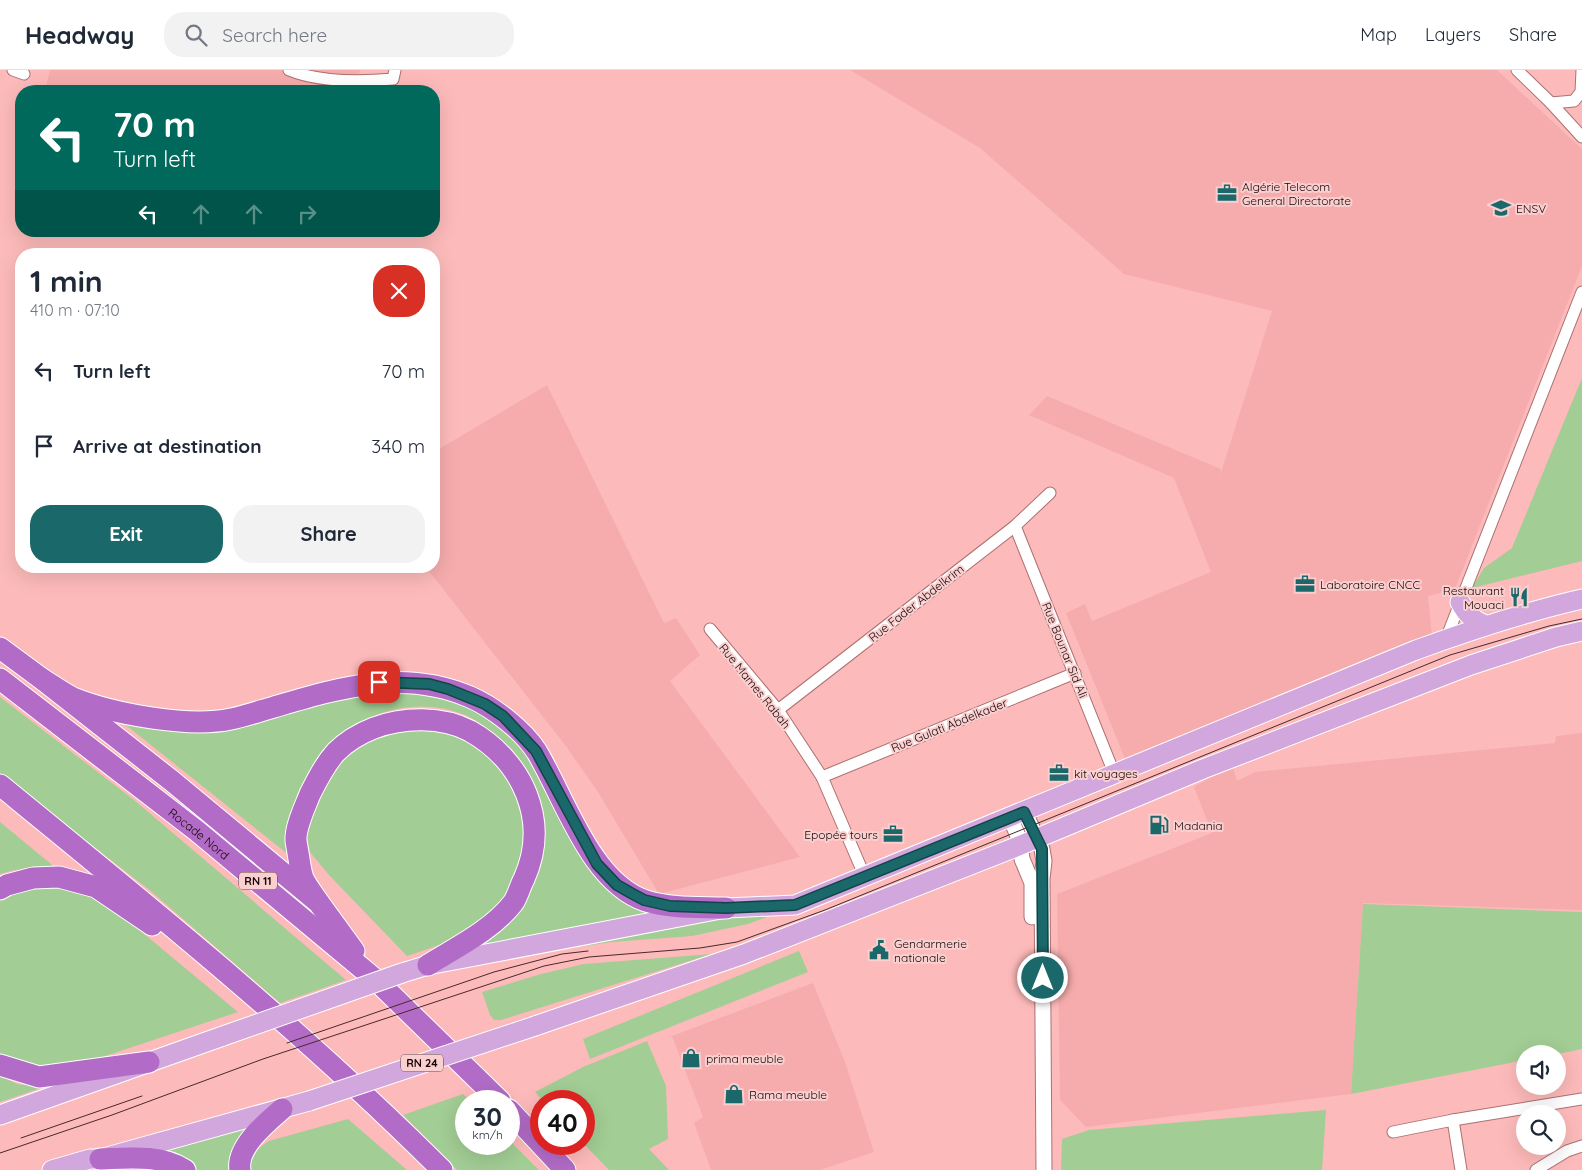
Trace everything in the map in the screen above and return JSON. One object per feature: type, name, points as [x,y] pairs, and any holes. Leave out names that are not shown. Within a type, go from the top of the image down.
[{"type":"highway","points":[[0,648],[172,781],[319,904]]},
{"type":"highway","name":"Rocade Nord","points":[[0,678],[197,831],[371,976],[489,1090]]},
{"type":"highway","points":[[42,679],[72,697],[111,709],[159,719],[199,721],[230,719],[328,691],[379,682],[429,684],[448,689],[485,704],[503,716],[536,751],[597,864],[617,885],[644,900],[670,906],[726,908]]},
{"type":"highway","points":[[371,976],[302,877],[296,839],[303,811],[317,781],[336,752],[369,730],[387,723],[407,720],[440,721],[468,730],[488,742],[516,772],[532,808],[535,828],[534,851],[528,870],[513,902],[494,921],[472,938],[428,965]]},
{"type":"highway","points":[[0,785],[168,921],[254,995],[397,1125],[442,1170]]},
{"type":"highway","points":[[0,889],[7,885],[33,878],[59,877],[96,887],[141,917],[188,953],[254,995]]},
{"type":"highway","points":[[0,1065],[39,1077],[150,1062]]},
{"type":"highway","points":[[240,1170],[245,1148],[260,1129],[282,1109]]},
{"type":"highway","points":[[520,1122],[565,1170]]},
{"type":"highway","points":[[397,1125],[436,1170]]},
{"type":"highway","points":[[100,1159],[138,1157],[165,1160],[185,1170]]},
{"type":"main road","points":[[0,1115],[428,965],[726,908],[795,905],[1407,653],[1485,625],[1550,606],[1582,599]]},
{"type":"main road","points":[[1460,602],[1473,619],[1485,625]]},
{"type":"main road","name":"RN 24","points":[[52,1170],[90,1159],[100,1159],[309,1101],[536,1026],[744,954],[1029,842],[1203,769],[1471,665],[1556,637],[1582,631]]},
{"type":"street","points":[[13,70],[24,74]]},
{"type":"street","points":[[289,70],[305,77],[366,82],[393,79],[395,70]]},
{"type":"street","points":[[1517,70],[1582,137]]},
{"type":"street","points":[[1551,103],[1574,101],[1581,92],[1582,70]]},
{"type":"street","points":[[1446,639],[1582,292]]},
{"type":"street","name":"Rue Fader Abdelkrim","points":[[778,710],[1015,526],[1050,493]]},
{"type":"street","name":"Rue Bounar Sid Ali","points":[[1015,526],[1114,773]]},
{"type":"street","name":"Rue Mames Rabah","points":[[710,630],[778,710],[822,777],[865,877]]},
{"type":"street","name":"Rue Gulati Abdelkader","points":[[822,777],[1075,673]]},
{"type":"street","points":[[1017,814],[1029,842],[1044,855],[1042,879],[1040,1165]]},
{"type":"street","points":[[1029,842],[1022,859],[1032,883],[1040,1165]]},
{"type":"street","points":[[1393,1132],[1453,1120],[1582,1099]]},
{"type":"street","points":[[1453,1120],[1461,1170]]},
{"type":"street","points":[[1536,1170],[1567,1151],[1582,1146]]},
{"type":"shaded area","points":[[50,70],[360,70],[357,85],[46,85]]},
{"type":"shaded area","points":[[850,70],[1497,70],[1582,149],[1582,266],[1453,594],[1444,592],[1428,596],[1432,636],[1125,759],[1066,613],[1085,604],[1092,621],[1211,572],[1174,478],[1029,415],[1047,396],[1221,469],[1220,476],[1272,311],[1124,274],[980,148]]},
{"type":"shaded area","points":[[547,385],[664,623],[676,618],[700,655],[670,681],[800,857],[659,894],[598,792],[565,745],[430,573],[440,573],[440,448]]},
{"type":"shaded area","points":[[1582,733],[1582,910],[1363,903],[1351,1094],[1086,1127],[1060,1100],[1057,894],[1212,833],[1194,787],[1232,764],[1237,781],[1255,772],[1555,743],[1556,736]]},
{"type":"shaded area","points":[[813,983],[845,1062],[874,1152],[820,1170],[711,1170],[694,1123],[703,1117],[672,1036]]},
{"type":"green space","points":[[1582,378],[1582,561],[1472,588],[1484,568],[1512,548]]},
{"type":"green space","points":[[417,690],[483,711],[517,740],[539,772],[578,848],[665,914],[471,947],[535,873],[507,748],[483,725],[465,715],[439,708],[413,707],[388,711],[364,721],[342,735],[323,753],[307,775],[296,799],[291,820],[289,855],[122,722],[166,731],[227,730],[246,727],[349,694]]},
{"type":"green space","points":[[0,697],[134,800],[346,980],[280,1003],[152,892],[0,774]]},
{"type":"green space","points":[[432,726],[478,743],[521,795],[527,845],[510,887],[500,903],[473,927],[451,941],[407,956],[329,875],[310,852],[307,837],[313,810],[335,768],[353,752],[372,739],[394,729]]},
{"type":"green space","points":[[0,822],[51,864],[52,867],[26,868],[0,874]]},
{"type":"green space","points":[[54,886],[102,899],[238,1012],[96,1059],[62,1066],[26,1064],[0,1053],[0,900],[20,892]]},
{"type":"green space","points":[[1363,904],[1582,912],[1582,1049],[1566,1052],[1566,1045],[1516,1045],[1516,1062],[1351,1094]]},
{"type":"green space","points":[[786,910],[748,924],[692,936],[612,942],[557,950],[682,920]]},
{"type":"green space","points":[[799,951],[808,972],[590,1059],[583,1039]]},
{"type":"green space","points":[[712,954],[501,1020],[494,1020],[490,1015],[482,992],[541,974],[584,964]]},
{"type":"green space","points":[[647,1041],[666,1086],[668,1139],[649,1149],[669,1170],[609,1170],[595,1155],[595,1090],[539,1090],[583,1067]]},
{"type":"green space","points":[[0,1076],[17,1084],[44,1087],[0,1102]]},
{"type":"green space","points":[[455,1097],[455,1155],[520,1155],[520,1151],[539,1170],[457,1170],[403,1115]]},
{"type":"green space","points":[[1326,1110],[1322,1170],[1061,1170],[1062,1139],[1089,1130]]},
{"type":"green space","points":[[348,1119],[407,1170],[249,1170],[255,1153],[269,1141]]},
{"type":"green space","points":[[253,1124],[235,1170],[196,1170],[182,1161],[145,1154]]},
{"type":"tram line","points":[[0,1153],[112,1115],[263,1059],[544,966],[589,957],[700,948],[737,942],[825,910],[1450,655],[1549,626],[1582,619]]},
{"type":"tram line","points":[[287,1043],[494,972],[562,954],[588,951]]},
{"type":"tram line","points":[[21,1138],[142,1096]]},
{"type":"place","name":"Algérie Telecom General Directorate","points":[[1227,193]]},
{"type":"place","name":"ENSV","points":[[1501,208]]},
{"type":"place","name":"Laboratoire CNCC","points":[[1305,584]]},
{"type":"place","name":"Restaurant Mouaci","points":[[1519,597]]},
{"type":"place","name":"kit voyages","points":[[1059,773]]},
{"type":"place","name":"Madania","points":[[1159,825]]},
{"type":"place","name":"Epopée tours","points":[[893,834]]},
{"type":"place","name":"Gendarmerie nationale","points":[[879,950]]},
{"type":"place","name":"prima meuble","points":[[691,1058]]},
{"type":"place","name":"Rama meuble","points":[[734,1094]]},
{"type":"route","points":[[379,682],[429,684],[448,689],[469,696],[503,716],[536,751],[597,864],[617,885],[644,900],[670,906],[726,908],[795,905],[1024,812],[1044,855],[1042,879],[1043,978]]}]
